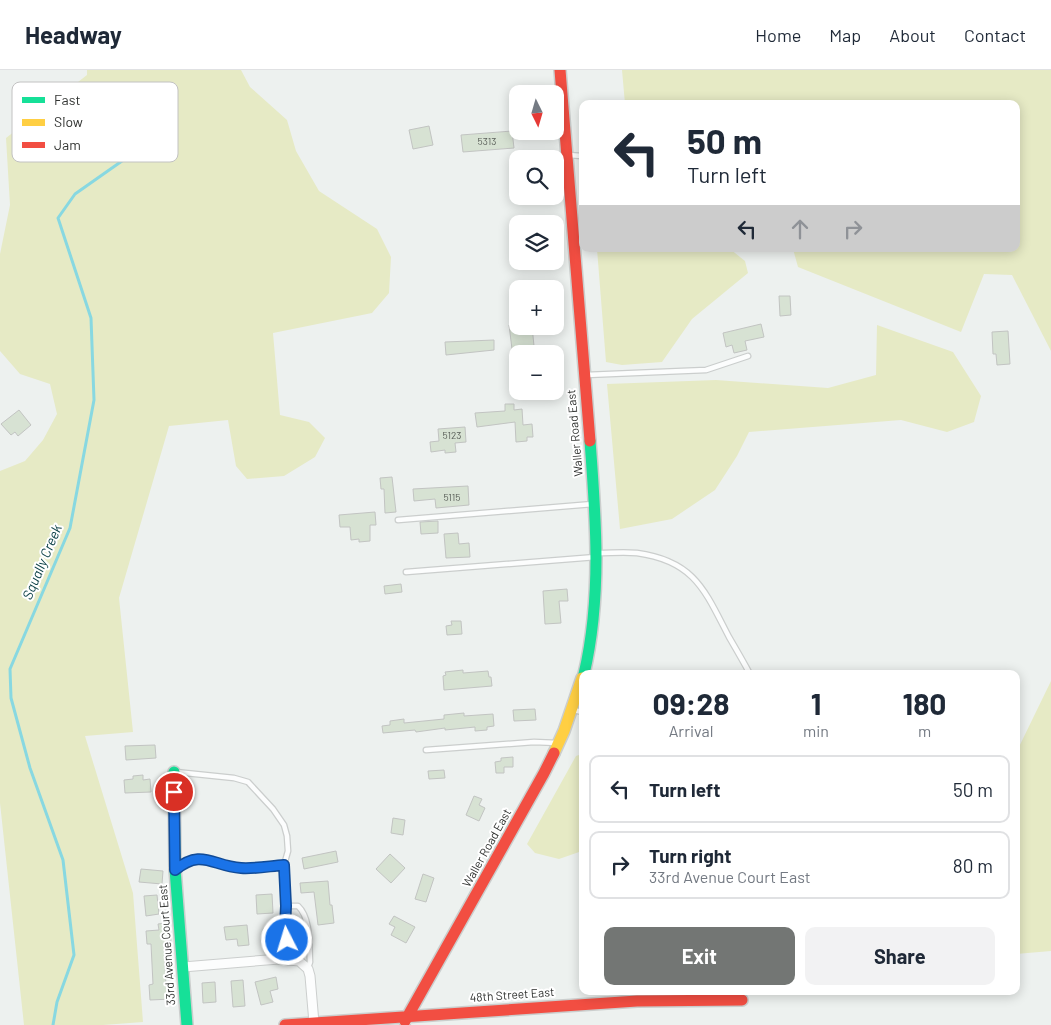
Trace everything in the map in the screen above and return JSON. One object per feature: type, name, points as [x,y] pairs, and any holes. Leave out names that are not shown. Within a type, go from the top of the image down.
[{"type":"street","name":"Waller Road East","points":[[560,70],[597,555],[594,621],[585,670]]},
{"type":"street","name":"Waller Road East","points":[[405,1021],[578,711]]},
{"type":"street","name":"33rd Avenue Court East","points":[[174,772],[175,870],[187,1025]]},
{"type":"street","points":[[183,967],[290,959],[299,961],[306,967],[311,983],[314,1023]]},
{"type":"street","name":"48th Street East","points":[[285,1025],[405,1021],[668,996],[742,1000]]},
{"type":"lane","points":[[567,155],[579,156]]},
{"type":"lane","points":[[584,375],[706,370],[748,356]]},
{"type":"lane","points":[[398,520],[594,504]]},
{"type":"lane","points":[[406,572],[597,555],[636,553],[655,557],[676,565],[702,587],[748,670]]},
{"type":"lane","points":[[426,750],[534,742],[559,743]]},
{"type":"lane","points":[[174,772],[234,778],[248,782],[273,809],[284,825],[288,851],[284,865],[285,926],[290,959]]},
{"type":"lane","points":[[175,870],[186,861],[193,859],[204,859],[241,868],[284,865]]},
{"type":"lane","points":[[286,906],[298,906],[303,911],[310,962],[306,967]]},
{"type":"green space","points":[[87,70],[241,70],[250,87],[287,120],[296,151],[319,191],[377,229],[391,257],[389,293],[372,313],[273,333],[280,415],[309,422],[325,438],[315,457],[284,476],[247,479],[236,466],[228,420],[169,426],[119,598],[133,732],[85,736],[133,893],[143,1022],[103,1025],[24,1025],[0,803],[0,471],[25,461],[43,440],[57,414],[50,384],[20,374],[0,351],[0,254],[10,205],[6,138],[12,133],[12,162],[178,162],[178,82],[78,82],[87,75]]},
{"type":"green space","points":[[622,70],[1051,70],[1051,351],[1012,275],[984,274],[961,332],[798,267],[794,252],[1020,252],[1020,100],[625,100]]},
{"type":"green space","points":[[597,252],[734,252],[745,261],[748,273],[692,319],[662,362],[622,365],[606,362]]},
{"type":"green space","points":[[877,325],[953,352],[981,396],[974,422],[947,432],[901,420],[749,432],[737,456],[715,490],[672,519],[620,529],[607,384],[716,380],[828,388],[876,375]]},
{"type":"green space","points":[[1051,681],[1051,951],[1020,954],[1020,745]]},
{"type":"green space","points":[[579,755],[579,852],[559,859],[535,853],[527,844],[576,756]]},
{"type":"building","points":[[429,126],[433,145],[413,149],[409,130]]},
{"type":"building","points":[[509,131],[509,140],[513,140],[514,148],[463,152],[461,135]]},
{"type":"building","points":[[779,296],[790,296],[791,315],[780,316]]},
{"type":"building","points":[[761,324],[764,337],[745,341],[747,350],[734,353],[732,345],[726,347],[723,333]]},
{"type":"building","points":[[1008,331],[1010,364],[997,365],[996,354],[993,354],[992,332]]},
{"type":"building","points":[[510,335],[533,335],[534,345],[512,345]]},
{"type":"building","points":[[494,340],[494,350],[446,355],[445,342]]},
{"type":"building","points":[[505,404],[514,404],[514,410],[522,409],[523,425],[532,424],[533,437],[527,437],[527,441],[516,442],[515,422],[477,427],[475,413],[505,411]]},
{"type":"building","points":[[19,410],[31,425],[18,436],[15,432],[11,435],[1,424]]},
{"type":"building","points":[[465,427],[466,442],[455,443],[456,452],[445,453],[445,450],[431,452],[430,442],[439,441],[438,429]]},
{"type":"building","points":[[392,477],[396,512],[385,513],[384,489],[381,489],[380,478]]},
{"type":"building","points":[[468,486],[469,505],[436,508],[435,499],[414,501],[413,489]]},
{"type":"building","points":[[375,512],[376,525],[370,525],[370,541],[359,542],[359,539],[351,540],[350,527],[340,527],[339,515]]},
{"type":"building","points":[[438,521],[438,533],[421,534],[420,522]]},
{"type":"building","points":[[458,533],[459,544],[469,543],[470,557],[446,558],[444,534]]},
{"type":"building","points":[[401,584],[402,592],[385,594],[384,586]]},
{"type":"building","points":[[567,589],[568,601],[559,601],[561,623],[545,624],[543,591]]},
{"type":"building","points":[[451,621],[461,621],[462,634],[447,635],[446,626],[452,625]]},
{"type":"building","points":[[463,670],[463,673],[488,671],[492,686],[444,690],[443,676],[446,675],[445,672]]},
{"type":"building","points":[[535,709],[536,720],[514,721],[513,710]]},
{"type":"building","points":[[464,713],[464,716],[493,714],[494,726],[487,727],[487,730],[475,731],[475,727],[383,733],[382,726],[390,725],[390,721],[404,719],[404,723],[444,719],[444,715]]},
{"type":"building","points":[[155,745],[156,758],[126,760],[125,746]]},
{"type":"building","points":[[513,757],[513,767],[504,767],[504,773],[496,773],[495,762],[501,761],[501,758]]},
{"type":"building","points":[[444,770],[445,778],[429,779],[428,771]]},
{"type":"building","points":[[143,775],[143,780],[150,779],[151,792],[125,793],[124,780],[133,779],[133,776]]},
{"type":"building","points":[[474,796],[482,799],[479,805],[485,808],[479,821],[466,815]]},
{"type":"building","points":[[393,818],[405,820],[403,835],[391,833]]},
{"type":"building","points":[[336,851],[338,862],[304,869],[302,858]]},
{"type":"building","points":[[390,854],[405,868],[391,883],[376,869]]},
{"type":"building","points":[[141,869],[163,871],[162,884],[139,882]]},
{"type":"building","points":[[423,874],[434,878],[426,902],[415,899]]},
{"type":"building","points":[[328,881],[334,923],[318,925],[314,892],[301,893],[300,883]]},
{"type":"building","points":[[272,894],[273,913],[257,914],[256,895]]},
{"type":"building","points":[[157,895],[159,914],[146,916],[144,896]]},
{"type":"building","points":[[394,916],[415,927],[406,943],[391,935],[395,927],[389,924]]},
{"type":"building","points":[[166,923],[166,929],[170,929],[171,943],[164,943],[166,986],[172,986],[172,999],[150,1000],[149,985],[153,984],[151,944],[147,944],[146,931],[159,930],[158,924]]},
{"type":"building","points":[[247,925],[249,945],[238,946],[237,939],[226,940],[224,927]]},
{"type":"building","points":[[276,977],[278,989],[270,991],[273,1002],[261,1005],[255,982]]},
{"type":"building","points":[[243,980],[245,1006],[233,1007],[231,981]]},
{"type":"building","points":[[215,982],[216,1002],[203,1003],[202,983]]},
{"type":"waterway","name":"Squally Creek","points":[[53,1025],[57,1002],[74,955],[63,860],[30,768],[11,698],[10,669],[70,528],[94,400],[91,318],[58,218],[75,194],[121,162]]},
{"type":"traffic: fast","points":[[585,670],[593,616],[596,558],[590,441]]},
{"type":"traffic: fast","points":[[174,772],[175,869],[187,1025]]},
{"type":"traffic: slow","points":[[554,753],[564,731],[579,687]]},
{"type":"traffic: jam","points":[[560,70],[590,441]]},
{"type":"traffic: jam","points":[[405,1021],[554,753]]},
{"type":"traffic: jam","points":[[285,1025],[637,1001],[742,1000]]},
{"type":"route","points":[[174,792],[175,870],[186,861],[193,859],[204,859],[241,868],[284,865],[287,940]]}]
